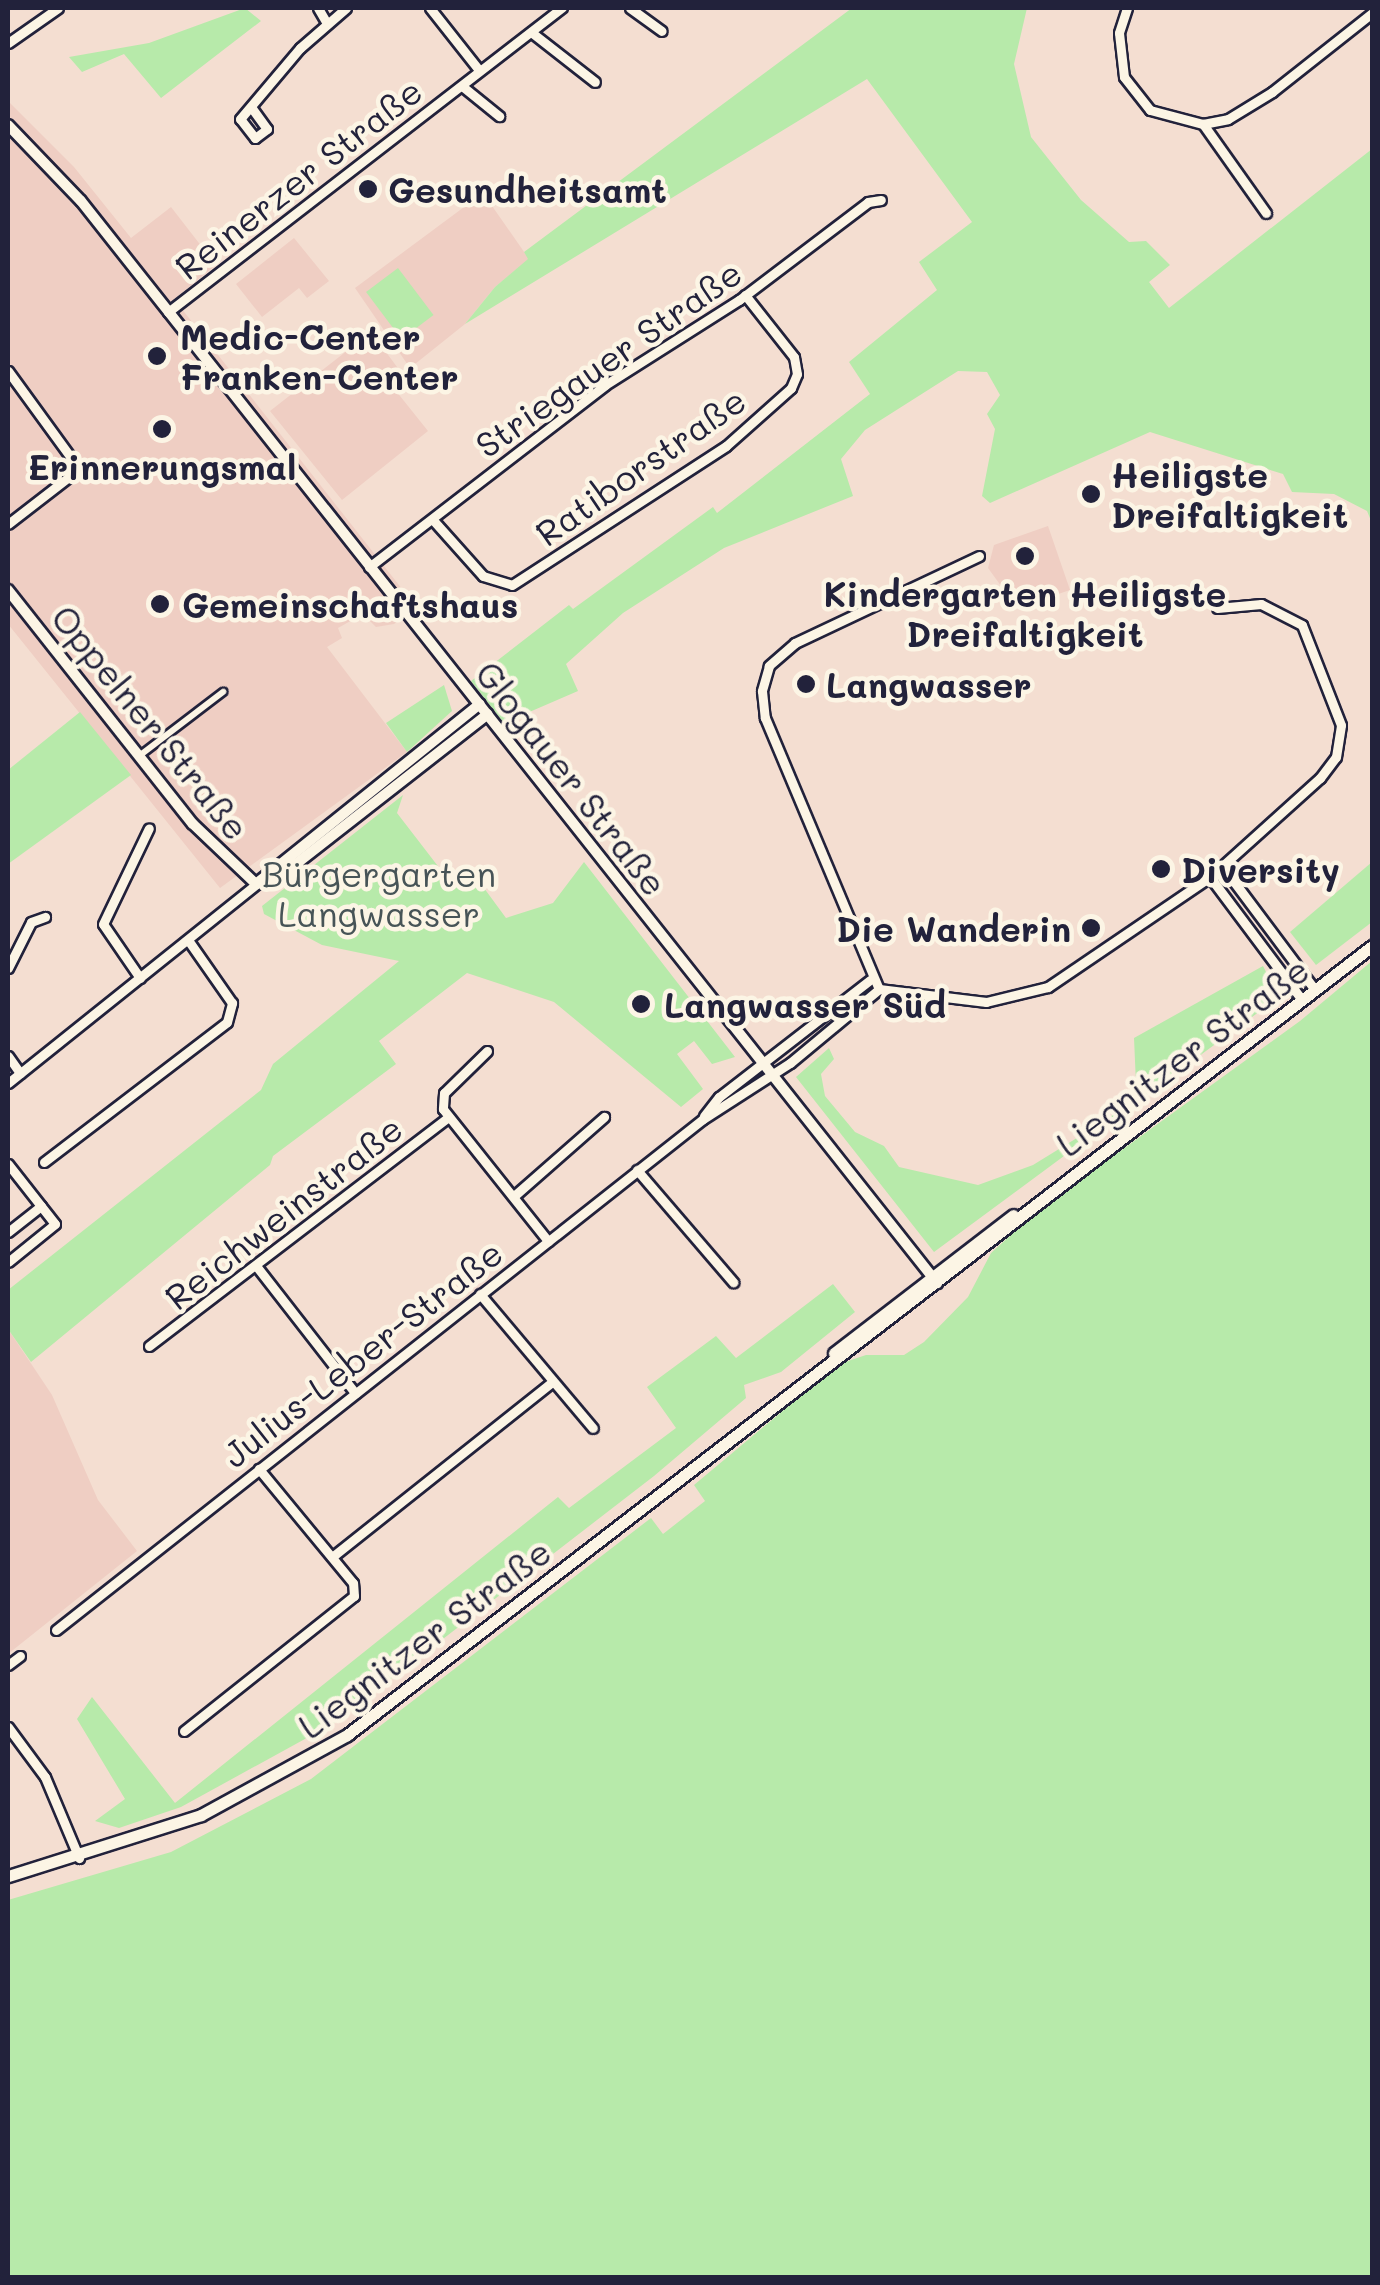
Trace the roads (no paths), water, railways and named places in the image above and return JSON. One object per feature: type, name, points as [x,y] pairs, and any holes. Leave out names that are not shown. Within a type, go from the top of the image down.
[{"type":"main road","name":"Liegnitzer Straße","points":[[8,1876],[79,1858],[227,1804],[332,1746],[933,1278],[1372,946]]},
{"type":"street","points":[[8,42],[58,8]]},
{"type":"street","points":[[318,8],[326,22]]},
{"type":"street","points":[[251,107],[326,22],[346,8]]},
{"type":"street","points":[[430,8],[480,70]]},
{"type":"street","name":"Reinerzer Straße","points":[[168,312],[562,8]]},
{"type":"street","points":[[630,8],[662,32]]},
{"type":"street","points":[[1127,8],[1119,33],[1124,77],[1150,110],[1203,124],[1228,118],[1272,92],[1372,12]]},
{"type":"street","points":[[531,32],[595,82]]},
{"type":"street","name":"Reinerzer Straße","points":[[462,86],[499,116]]},
{"type":"street","points":[[1203,124],[1266,213]]},
{"type":"street","name":"Glogauer Straße","points":[[8,125],[63,180],[933,1278]]},
{"type":"street","name":"Striegauer Straße","points":[[369,567],[605,385],[746,295],[868,202],[882,200]]},
{"type":"street","name":"Ratiborstraße","points":[[433,520],[483,576],[512,585],[726,446],[791,388],[797,374],[794,357],[746,295]]},
{"type":"street","points":[[8,370],[62,441],[72,468],[70,476],[8,524]]},
{"type":"street","points":[[978,556],[796,643],[764,679],[765,718],[870,980],[879,990],[986,1002],[1035,993],[1210,877],[1320,778],[1336,757],[1342,736],[1302,625],[1261,604],[1216,608]]},
{"type":"street","name":"Oppelner Straße","points":[[8,590],[204,836],[256,884]]},
{"type":"street","points":[[138,756],[223,692]]},
{"type":"street","points":[[8,1082],[480,704]]},
{"type":"street","points":[[256,884],[278,878],[488,714]]},
{"type":"street","points":[[140,978],[102,924],[149,828]]},
{"type":"street","points":[[1222,867],[1315,990]]},
{"type":"street","points":[[1210,877],[1302,1000]]},
{"type":"street","points":[[8,968],[31,922],[45,917]]},
{"type":"street","points":[[44,1162],[227,1022],[232,1002],[188,940]]},
{"type":"street","name":"Julius-Leber-Straße","points":[[703,1119],[719,1097],[870,980]]},
{"type":"street","name":"Julius-Leber-Straße","points":[[56,1630],[637,1170],[703,1119],[774,1074],[879,990]]},
{"type":"street","points":[[486,1051],[444,1093],[449,1117],[548,1241]]},
{"type":"street","points":[[8,1056],[20,1072]]},
{"type":"street","name":"Reichweinstraße","points":[[148,1346],[257,1267],[449,1117]]},
{"type":"street","points":[[514,1196],[604,1118]]},
{"type":"street","points":[[8,1164],[55,1224],[8,1262]]},
{"type":"street","points":[[637,1170],[732,1282]]},
{"type":"street","points":[[8,1232],[40,1206]]},
{"type":"street","points":[[257,1267],[356,1393]]},
{"type":"street","points":[[480,1294],[551,1383],[593,1428]]},
{"type":"street","points":[[332,1557],[551,1383]]},
{"type":"street","points":[[184,1731],[354,1596],[332,1557],[259,1469]]},
{"type":"street","points":[[8,1666],[20,1656]]},
{"type":"street","points":[[8,1727],[46,1776],[79,1858]]},
{"type":"place","name":"Gesundheitsamt","points":[[368,189]]},
{"type":"place","name":"Medic-Center Franken-Center","points":[[157,356]]},
{"type":"place","name":"Erinnerungsmal","points":[[162,429]]},
{"type":"place","name":"Heiligste Dreifaltigkeit","points":[[1091,494]]},
{"type":"place","name":"Kindergarten Heiligste Dreifaltigkeit","points":[[1025,556]]},
{"type":"place","name":"Gemeinschaftshaus","points":[[160,604]]},
{"type":"place","name":"Langwasser","points":[[806,684]]},
{"type":"place","name":"Diversity","points":[[1161,869]]},
{"type":"place","name":"Die Wanderin","points":[[1091,928]]},
{"type":"place","name":"Langwasser Süd","points":[[641,1004]]},
{"type":"park label","name":"Bürgergarten Langwasser","points":[[379,893]]}]
